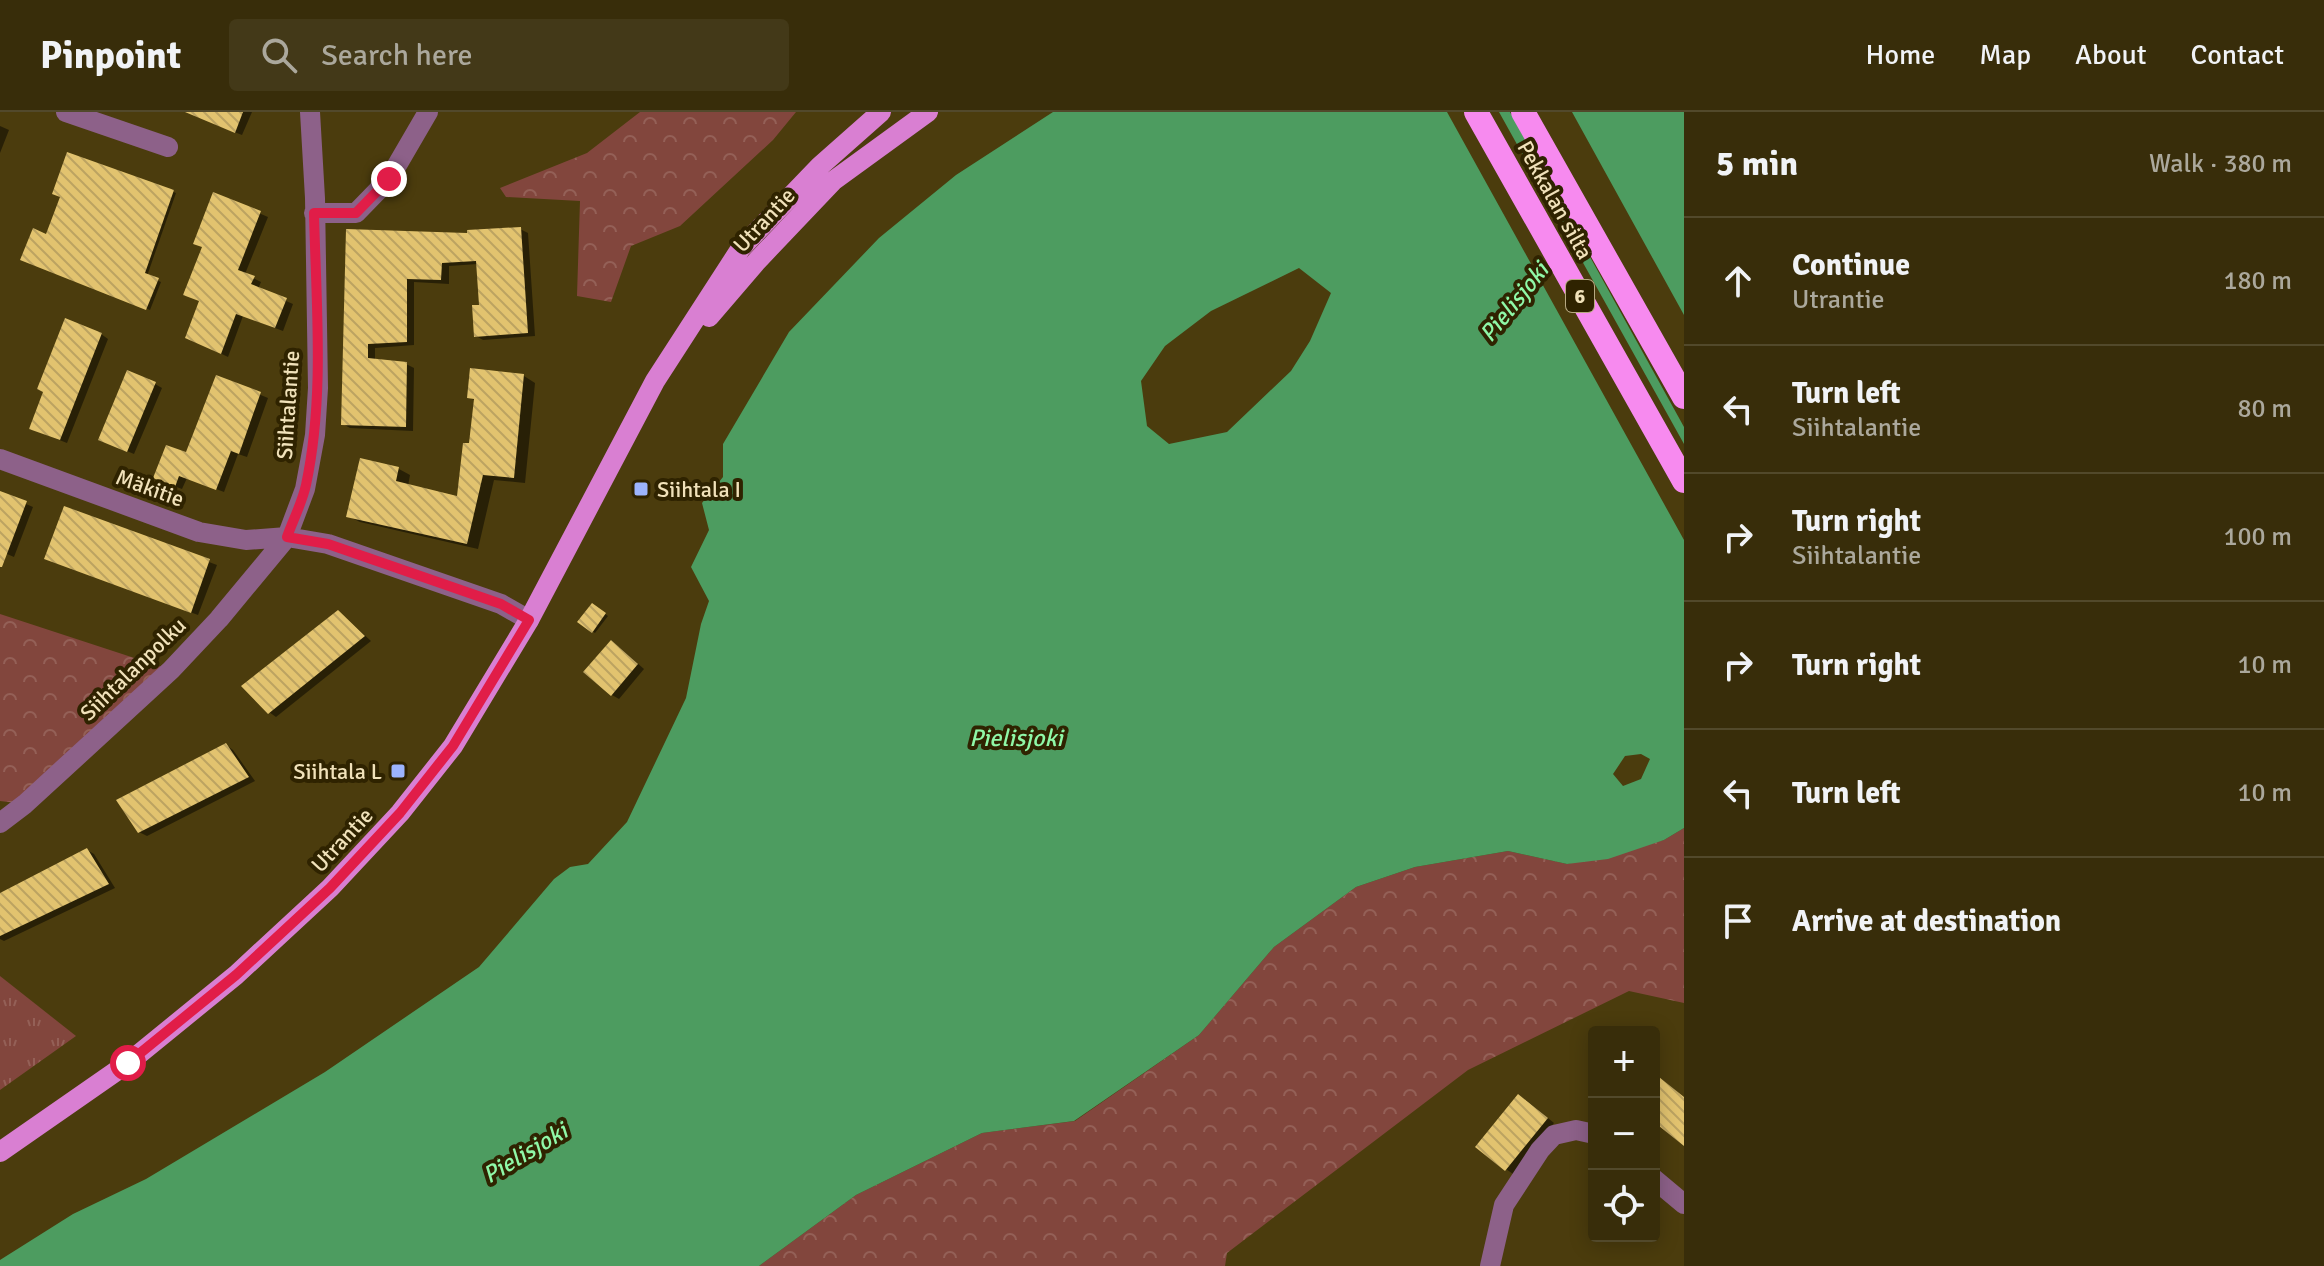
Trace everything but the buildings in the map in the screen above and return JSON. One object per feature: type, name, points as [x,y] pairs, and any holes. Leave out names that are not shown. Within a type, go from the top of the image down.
[{"type":"highway","name":"Pekkalan silta","points":[[1476,112],[1684,481]]},
{"type":"highway","name":"Pekkalan silta","points":[[1523,112],[1684,397]]},
{"type":"main road","name":"Utrantie","points":[[0,1152],[128,1063],[236,975],[330,888],[400,813],[453,746],[529,620],[655,381],[741,248],[820,166],[881,112]]},
{"type":"main road","name":"Utrantie","points":[[655,381],[757,261],[833,181],[928,112]]},
{"type":"street","points":[[66,112],[168,147]]},
{"type":"street","name":"Siihtalantie","points":[[287,537],[305,489],[315,435],[318,388],[310,112]]},
{"type":"street","points":[[314,213],[356,213],[389,179],[428,112]]},
{"type":"street","name":"Mäkitie","points":[[0,459],[199,532],[246,540],[287,537]]},
{"type":"street","points":[[287,537],[328,544],[501,604],[529,620]]},
{"type":"street","name":"Siihtalanpolku","points":[[0,823],[25,804],[171,670],[219,619],[287,537]]},
{"type":"street","points":[[1490,1266],[1504,1205],[1540,1150],[1554,1135],[1576,1130],[1588,1133]]},
{"type":"street","points":[[1660,1184],[1684,1204]]},
{"type":"green space","points":[[640,112],[796,112],[773,140],[680,226],[631,246],[611,302],[577,296],[580,201],[506,197],[500,188],[587,153]]},
{"type":"green space","points":[[0,614],[171,670],[25,804],[0,801]]},
{"type":"green space","points":[[1684,828],[1684,1003],[1629,991],[1468,1070],[1227,1253],[1225,1266],[759,1266],[856,1195],[982,1133],[1075,1121],[1199,1035],[1274,947],[1356,887],[1415,867],[1508,851],[1567,864],[1664,840]]},
{"type":"green space","points":[[0,976],[76,1036],[0,1090]]},
{"type":"water","name":"Pielisjoki","points":[[1053,112],[1684,112],[1684,828],[1664,840],[1608,859],[1567,864],[1508,851],[1415,867],[1356,887],[1274,947],[1199,1035],[1074,1121],[982,1133],[856,1195],[759,1266],[0,1266],[0,1260],[73,1214],[146,1179],[325,1072],[479,967],[554,879],[570,867],[588,864],[627,822],[686,698],[701,624],[709,601],[691,567],[709,530],[702,503],[723,477],[723,444],[789,332],[879,238],[956,175]],"holes":[[[1299,268],[1331,293],[1310,341],[1291,371],[1227,432],[1169,444],[1147,426],[1141,381],[1165,346],[1211,311]],[[1641,754],[1650,759],[1641,779],[1623,786],[1613,774],[1625,756]]]},
{"type":"pier","points":[[1447,112],[1499,112],[1684,444],[1684,540]]},
{"type":"pier","points":[[1510,112],[1572,112],[1684,315],[1684,427]]},
{"type":"place","name":"Siihtala I","points":[[641,489]]},
{"type":"place","name":"Siihtala L","points":[[398,771]]},
{"type":"route","points":[[128,1063],[236,975],[330,888],[400,813],[453,746],[529,620],[501,604],[328,544],[287,537],[305,489],[315,435],[318,388],[314,213],[356,213],[389,179]]}]
